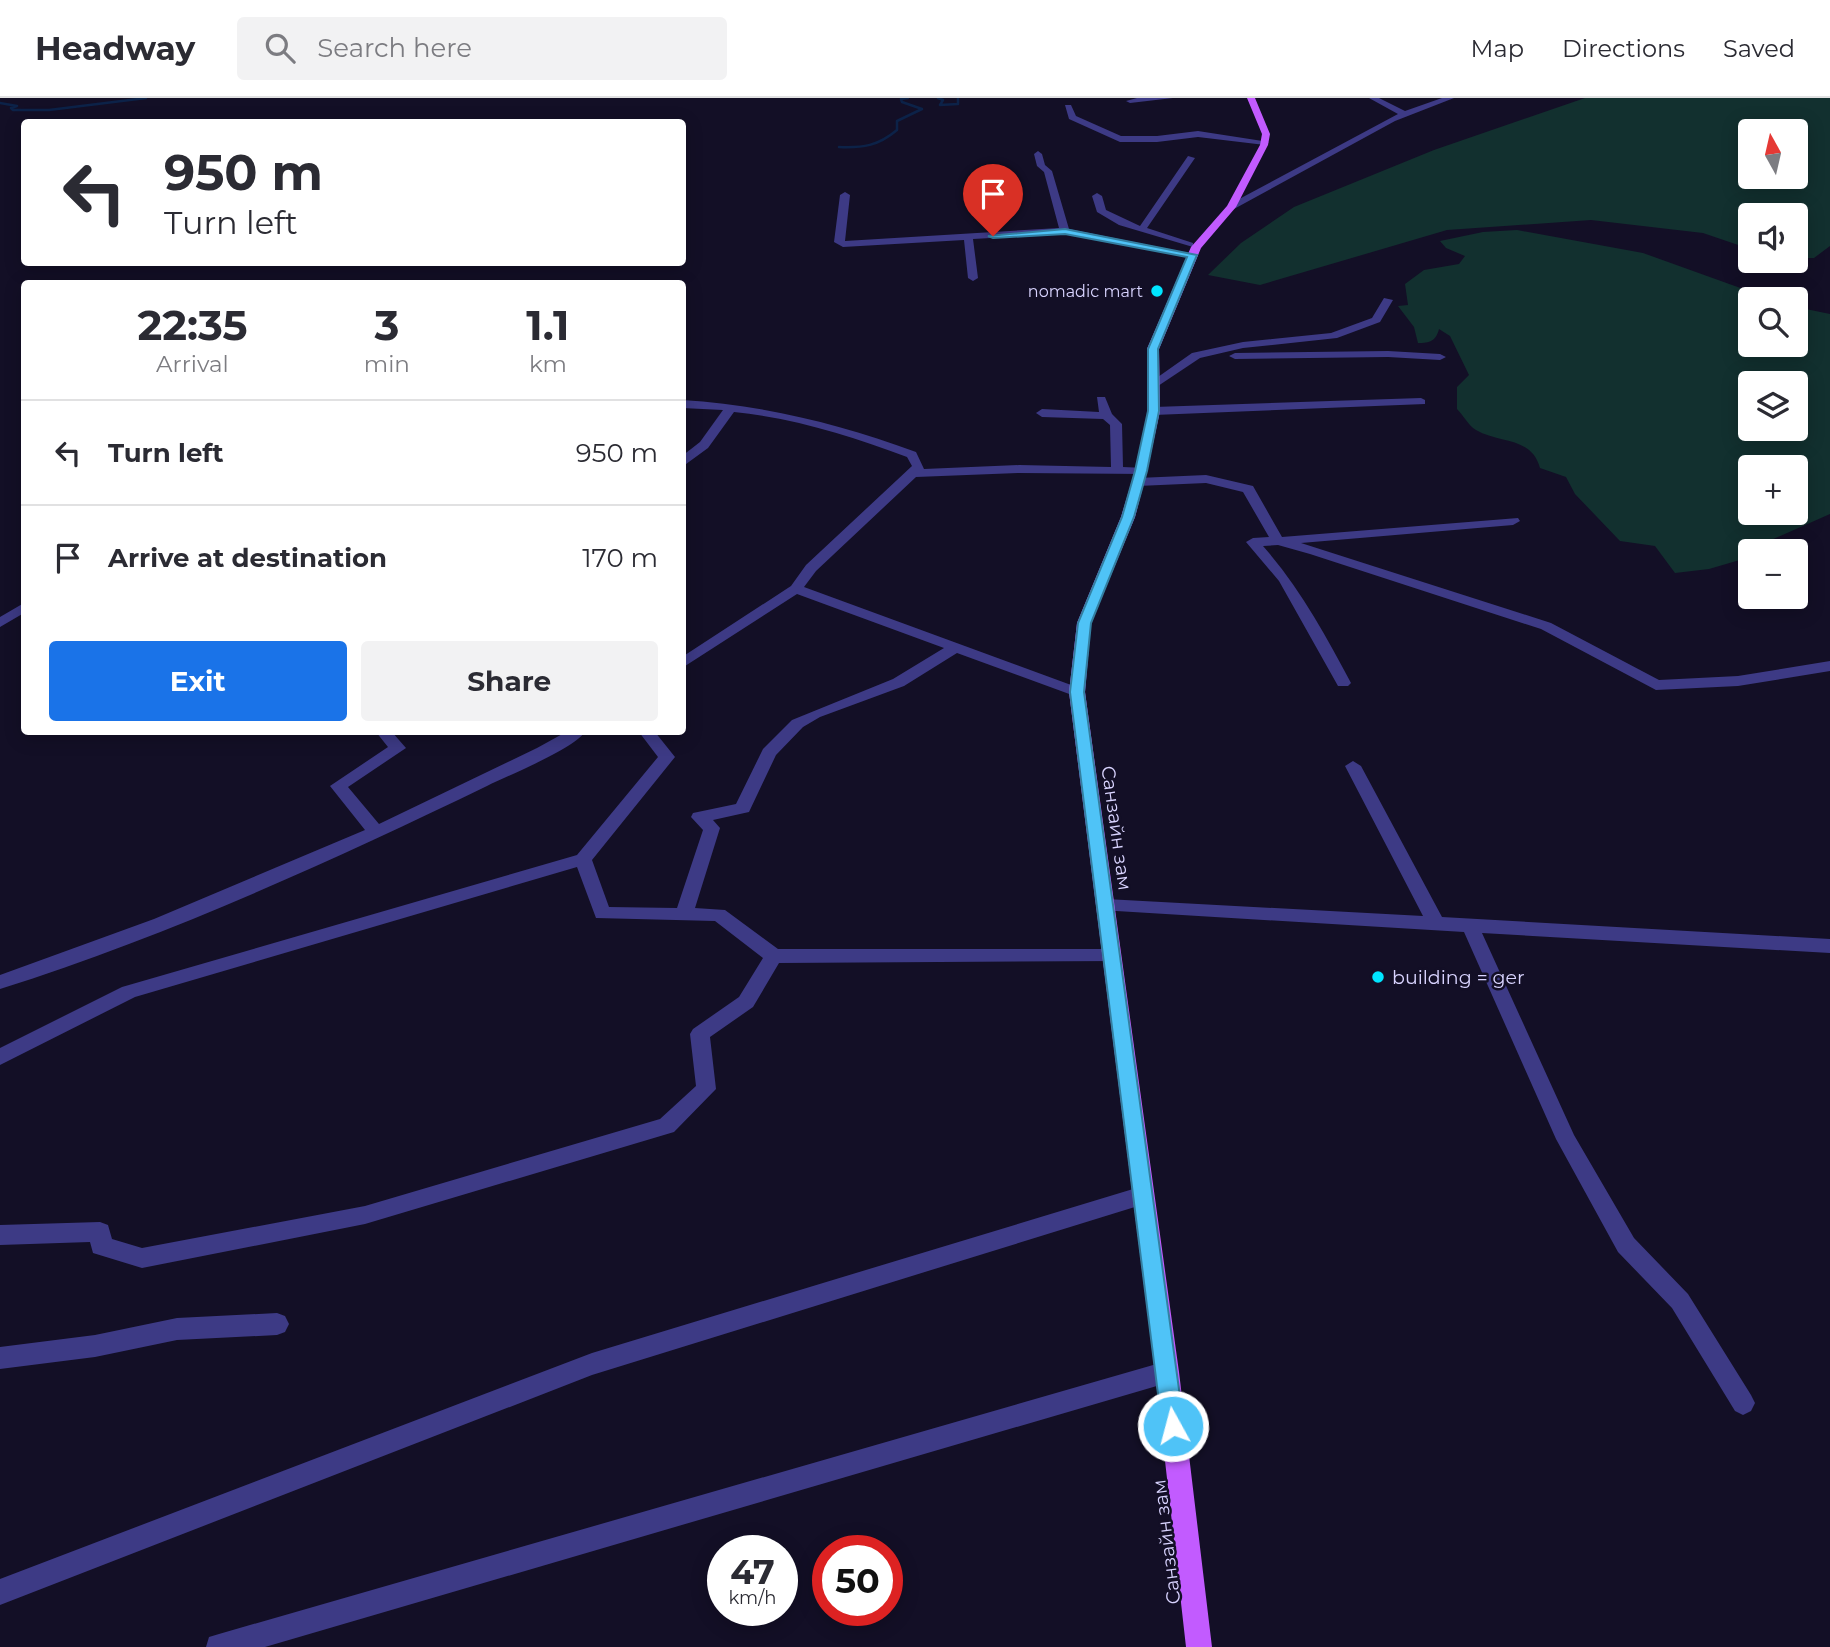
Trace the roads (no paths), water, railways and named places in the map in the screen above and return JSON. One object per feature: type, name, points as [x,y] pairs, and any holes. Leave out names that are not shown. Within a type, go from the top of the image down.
[{"type":"main road","points":[[1251,98],[1266,134],[1265,142]]},
{"type":"main road","name":"Санзайн зам","points":[[1199,1647],[1167,1372],[1077,692],[1084,623],[1128,517],[1140,477],[1154,411],[1153,349],[1195,251],[1231,207],[1265,142]]},
{"type":"street","points":[[1130,100],[1169,98]]},
{"type":"street","points":[[1373,98],[1404,114]]},
{"type":"street","points":[[1231,207],[1404,114],[1450,98]]},
{"type":"street","points":[[1068,107],[1072,117],[1108,131],[1118,139],[1148,140],[1198,134],[1265,142]]},
{"type":"street","points":[[1038,154],[1041,166],[1048,171],[1065,231]]},
{"type":"street","points":[[1142,229],[1191,158]]},
{"type":"street","points":[[845,195],[839,242],[842,244],[1065,231],[1195,251]]},
{"type":"street","points":[[1097,196],[1102,212],[1195,251]]},
{"type":"street","points":[[968,236],[973,278]]},
{"type":"street","points":[[1154,384],[1196,355],[1243,345],[1332,336],[1376,320],[1388,300]]},
{"type":"street","points":[[1196,355],[1388,354],[1440,357]]},
{"type":"street","points":[[1101,398],[1106,416],[1116,424],[1117,469]]},
{"type":"street","points":[[1154,411],[1422,402]]},
{"type":"street","points":[[686,404],[731,408],[811,423],[900,450],[912,455],[918,463],[913,473],[811,568],[796,589],[686,661]]},
{"type":"street","points":[[686,460],[704,445],[731,408]]},
{"type":"street","points":[[1042,413],[1106,416]]},
{"type":"street","points":[[913,473],[1117,469],[1140,477],[1206,479],[1248,489],[1278,541],[1398,576],[1546,626],[1657,685],[1738,681],[1830,666]]},
{"type":"street","points":[[1343,683],[1315,628],[1285,579],[1253,542],[1513,521]]},
{"type":"street","points":[[796,589],[1077,692]]},
{"type":"street","points":[[0,623],[21,609]]},
{"type":"street","points":[[684,914],[712,828],[699,817],[743,808],[757,771],[779,737],[826,707],[893,685],[955,648]]},
{"type":"street","points":[[376,831],[338,786],[398,748],[387,735]]},
{"type":"street","points":[[0,982],[160,924],[376,831],[542,752],[572,735]]},
{"type":"street","points":[[0,1057],[130,992],[583,859],[667,757],[649,735]]},
{"type":"street","points":[[1353,765],[1436,925]]},
{"type":"street","points":[[583,859],[602,913],[719,915],[774,956],[1111,956]]},
{"type":"street","points":[[1106,905],[1830,946]]},
{"type":"street","points":[[1470,926],[1566,1139],[1626,1245],[1680,1301],[1743,1403]]},
{"type":"street","points":[[0,1235],[100,1232],[101,1246],[142,1258],[365,1214],[667,1126],[706,1089],[701,1034],[746,1002],[774,956]]},
{"type":"street","points":[[0,1592],[592,1363],[1143,1195]]},
{"type":"street","points":[[0,1358],[95,1346],[177,1329],[277,1324]]},
{"type":"street","points":[[219,1647],[1167,1372]]},
{"type":"waterway","points":[[0,103],[17,106],[11,108],[13,110],[49,110],[146,98]]},
{"type":"waterway","points":[[839,147],[870,145],[883,140],[897,130],[897,121],[922,109],[902,102],[901,99],[908,98]]},
{"type":"waterway","points":[[938,98],[943,100],[940,105],[958,104],[958,98]]},
{"type":"place","name":"nomadic mart","points":[[1157,291]]},
{"type":"place","name":"building = ger","points":[[1378,977]]}]
